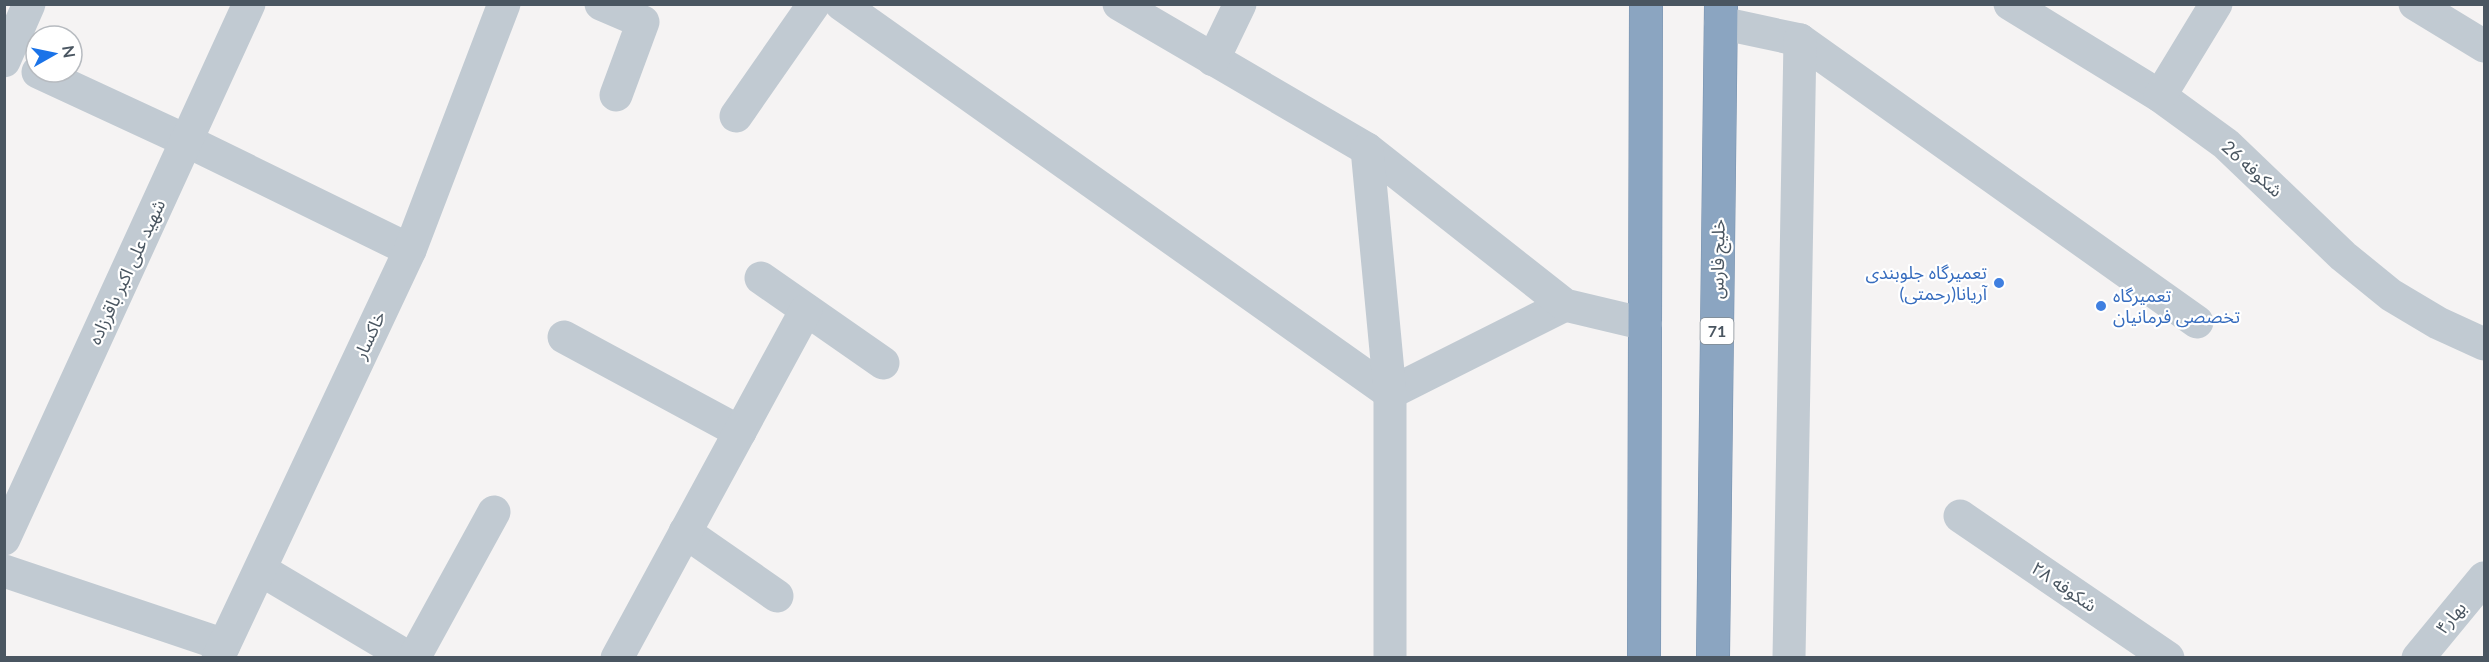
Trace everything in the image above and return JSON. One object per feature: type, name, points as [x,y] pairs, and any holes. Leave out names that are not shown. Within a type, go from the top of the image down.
[{"type":"highway","points":[[1644,657],[1646,4]]},
{"type":"highway","name":"خلیج فارس","points":[[1713,657],[1721,14]]},
{"type":"highway","points":[[1714,565],[1730,657]]},
{"type":"street","points":[[24,67],[5,59],[29,4]]},
{"type":"street","name":"شهید علی اکبر باقرزاده","points":[[4,539],[249,4]]},
{"type":"street","name":"خاکسار","points":[[221,651],[410,250],[504,4]]},
{"type":"street","points":[[601,4],[643,22],[616,95]]},
{"type":"street","points":[[736,116],[814,4]]},
{"type":"street","points":[[842,4],[1390,393]]},
{"type":"street","points":[[1119,4],[1367,149],[1565,305],[1645,324]]},
{"type":"street","points":[[1213,60],[1240,4]]},
{"type":"street","name":"شکوفه 26","points":[[2010,4],[2160,96],[2226,144],[2343,256],[2391,295],[2438,322],[2484,344]]},
{"type":"street","points":[[2160,96],[2216,4]]},
{"type":"street","points":[[2415,4],[2484,46]]},
{"type":"street","points":[[1721,14],[1800,40],[2197,322]]},
{"type":"street","points":[[1789,657],[1800,40]]},
{"type":"street","points":[[63,84],[187,141],[410,250]]},
{"type":"street","points":[[1367,149],[1390,393],[1390,657]]},
{"type":"street","points":[[761,278],[883,363]]},
{"type":"street","points":[[1390,393],[1565,305]]},
{"type":"street","points":[[617,657],[806,310]]},
{"type":"street","points":[[564,337],[740,432]]},
{"type":"street","points":[[414,657],[494,512]]},
{"type":"street","name":"شکوفه ۲۸","points":[[1960,516],[2168,657]]},
{"type":"street","points":[[685,532],[777,596]]},
{"type":"street","points":[[261,570],[409,657]]},
{"type":"street","points":[[4,571],[221,651]]},
{"type":"street","name":"بهار۴","points":[[2418,657],[2484,578]]},
{"type":"place","name":"تعمیرگاه جلوبندی آریانا(رحمتی)","points":[[1999,283]]},
{"type":"place","name":"تعمیرگاه تخصصی فرمانیان","points":[[2101,306]]}]
